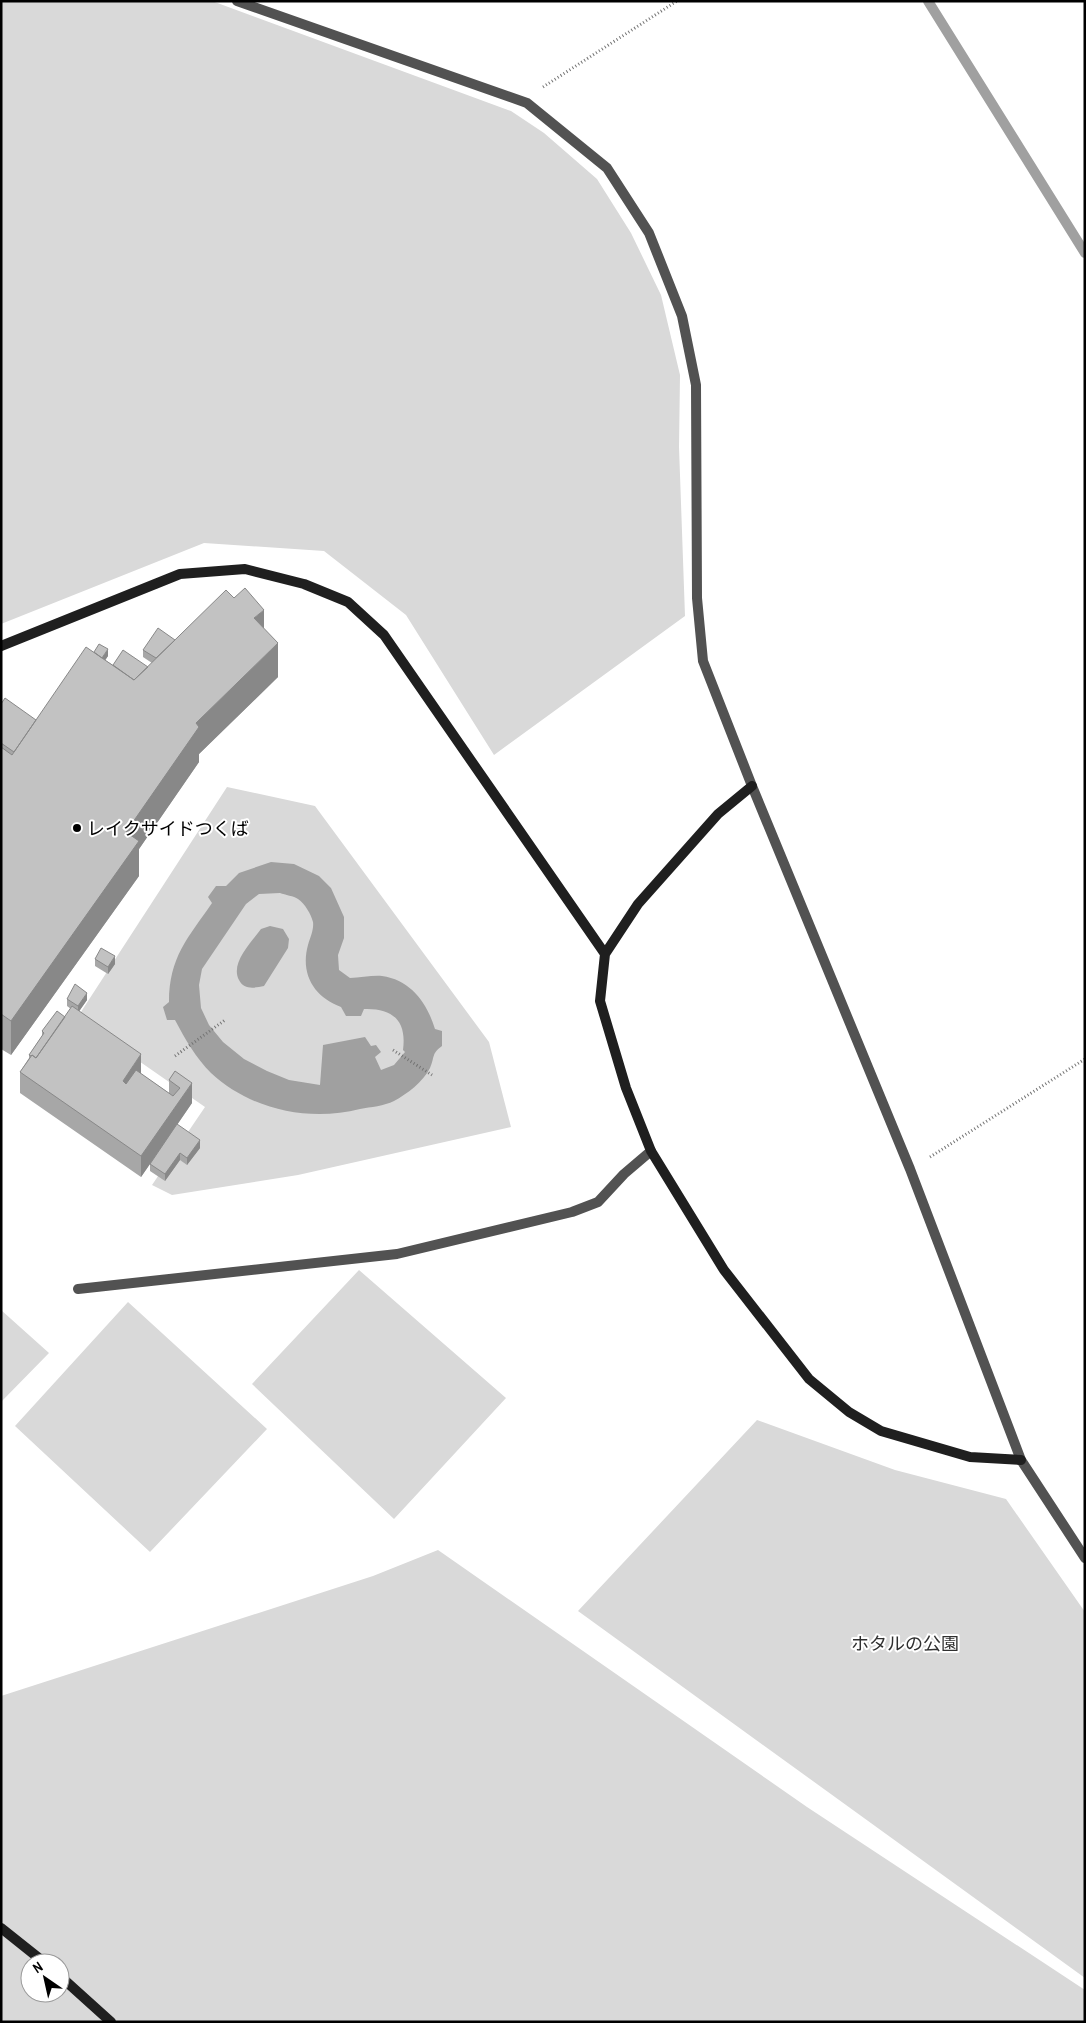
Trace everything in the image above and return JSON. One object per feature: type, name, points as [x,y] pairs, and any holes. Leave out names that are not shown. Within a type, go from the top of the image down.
[{"type":"street","points":[[237,1],[527,103],[607,168],[649,233],[682,316],[696,385],[697,598],[704,661],[752,786],[910,1169],[1021,1460],[1085,1558]]},
{"type":"street","points":[[1,646],[180,574],[245,569],[304,584],[348,602],[384,635],[605,954]]},
{"type":"street","points":[[752,786],[718,814],[638,904],[605,954],[600,1001],[626,1088],[651,1151],[724,1270],[809,1379],[849,1412],[881,1431],[970,1457],[1021,1460]]},
{"type":"street","points":[[78,1288],[398,1254],[572,1212],[598,1202],[624,1174],[651,1151]]},
{"type":"street","points":[[1,1928],[32,1953]]},
{"type":"street","points":[[70,1985],[111,2022]]},
{"type":"path","points":[[527,103],[544,85],[677,1]]},
{"type":"path","points":[[175,1056],[225,1020]]},
{"type":"path","points":[[393,1050],[432,1075]]},
{"type":"path","points":[[910,1169],[1085,1059]]},
{"type":"green space","points":[[1,1],[212,1],[511,111],[544,133],[597,179],[631,233],[661,295],[680,375],[679,447],[685,616],[494,755],[406,615],[324,551],[204,543],[1,624]]},
{"type":"green space","points":[[227,787],[315,806],[489,1042],[511,1127],[298,1175],[172,1195],[152,1185],[205,1107],[77,1018]]},
{"type":"green space","points":[[359,1270],[506,1398],[394,1519],[252,1384]]},
{"type":"green space","points":[[128,1302],[267,1429],[150,1552],[15,1426]]},
{"type":"green space","points":[[1,1310],[49,1353],[1,1402]]},
{"type":"green space","name":"ホタルの公園","points":[[757,1420],[895,1470],[1006,1499],[1085,1612],[1085,1978],[578,1611]]},
{"type":"green space","points":[[438,1550],[807,1807],[1085,1990],[1085,2022],[1,2022],[1,1696],[373,1576]]},
{"type":"shaded area","points":[[271,862],[294,864],[319,876],[331,888],[344,917],[344,938],[338,955],[339,970],[350,978],[382,976],[401,982],[416,994],[422,1002],[432,1019],[435,1029],[442,1031],[442,1046],[435,1054],[432,1064],[419,1083],[394,1101],[386,1104],[341,1113],[301,1113],[281,1110],[244,1096],[227,1086],[200,1061],[175,1020],[167,1020],[163,1007],[169,1002],[172,972],[176,960],[188,938],[212,903],[208,897],[216,886],[226,886],[239,873]],"holes":[[[280,893],[301,901],[312,919],[313,928],[308,945],[306,966],[311,983],[317,991],[323,997],[341,1007],[346,1016],[361,1016],[364,1009],[374,1009],[390,1014],[400,1024],[403,1031],[403,1050],[405,1052],[394,1065],[381,1070],[375,1057],[381,1052],[376,1045],[371,1046],[365,1037],[323,1045],[320,1085],[289,1080],[244,1059],[223,1042],[209,1025],[201,1008],[199,985],[202,969],[246,904],[259,894]]]},
{"type":"shaded area","points":[[270,926],[283,929],[289,939],[288,948],[264,986],[246,987],[241,983],[237,974],[239,960],[261,929]]},
{"type":"building","name":"レイクサイドつくば","points":[[245,588],[264,610],[254,618],[278,643],[196,723],[199,727],[126,832],[139,841],[11,1021],[1,1014],[1,747],[12,755],[86,647],[134,680],[226,590],[234,598]]},
{"type":"building","points":[[158,628],[175,640],[156,658],[143,650]]},
{"type":"building","points":[[99,644],[108,649],[102,658],[94,652]]},
{"type":"building","points":[[123,650],[148,667],[134,680],[113,665]]},
{"type":"building","points":[[5,698],[36,720],[14,752],[1,743],[1,704]]},
{"type":"building","points":[[101,948],[115,956],[108,967],[95,959]]},
{"type":"building","points":[[75,984],[87,993],[78,1006],[67,999]]},
{"type":"building","points":[[72,1006],[141,1054],[123,1081],[126,1084],[136,1070],[173,1096],[180,1088],[169,1080],[175,1071],[192,1083],[141,1156],[20,1072],[32,1055],[36,1058]]},
{"type":"building","points":[[57,1011],[65,1017],[36,1058],[29,1055],[44,1033],[42,1031]]},
{"type":"building","points":[[177,1124],[200,1140],[187,1158],[180,1153],[165,1174],[150,1164]]},
{"type":"waterway","points":[[928,1],[1085,253]]},
{"type":"place","name":"レイクサイドつくば","points":[[77,828]]}]
